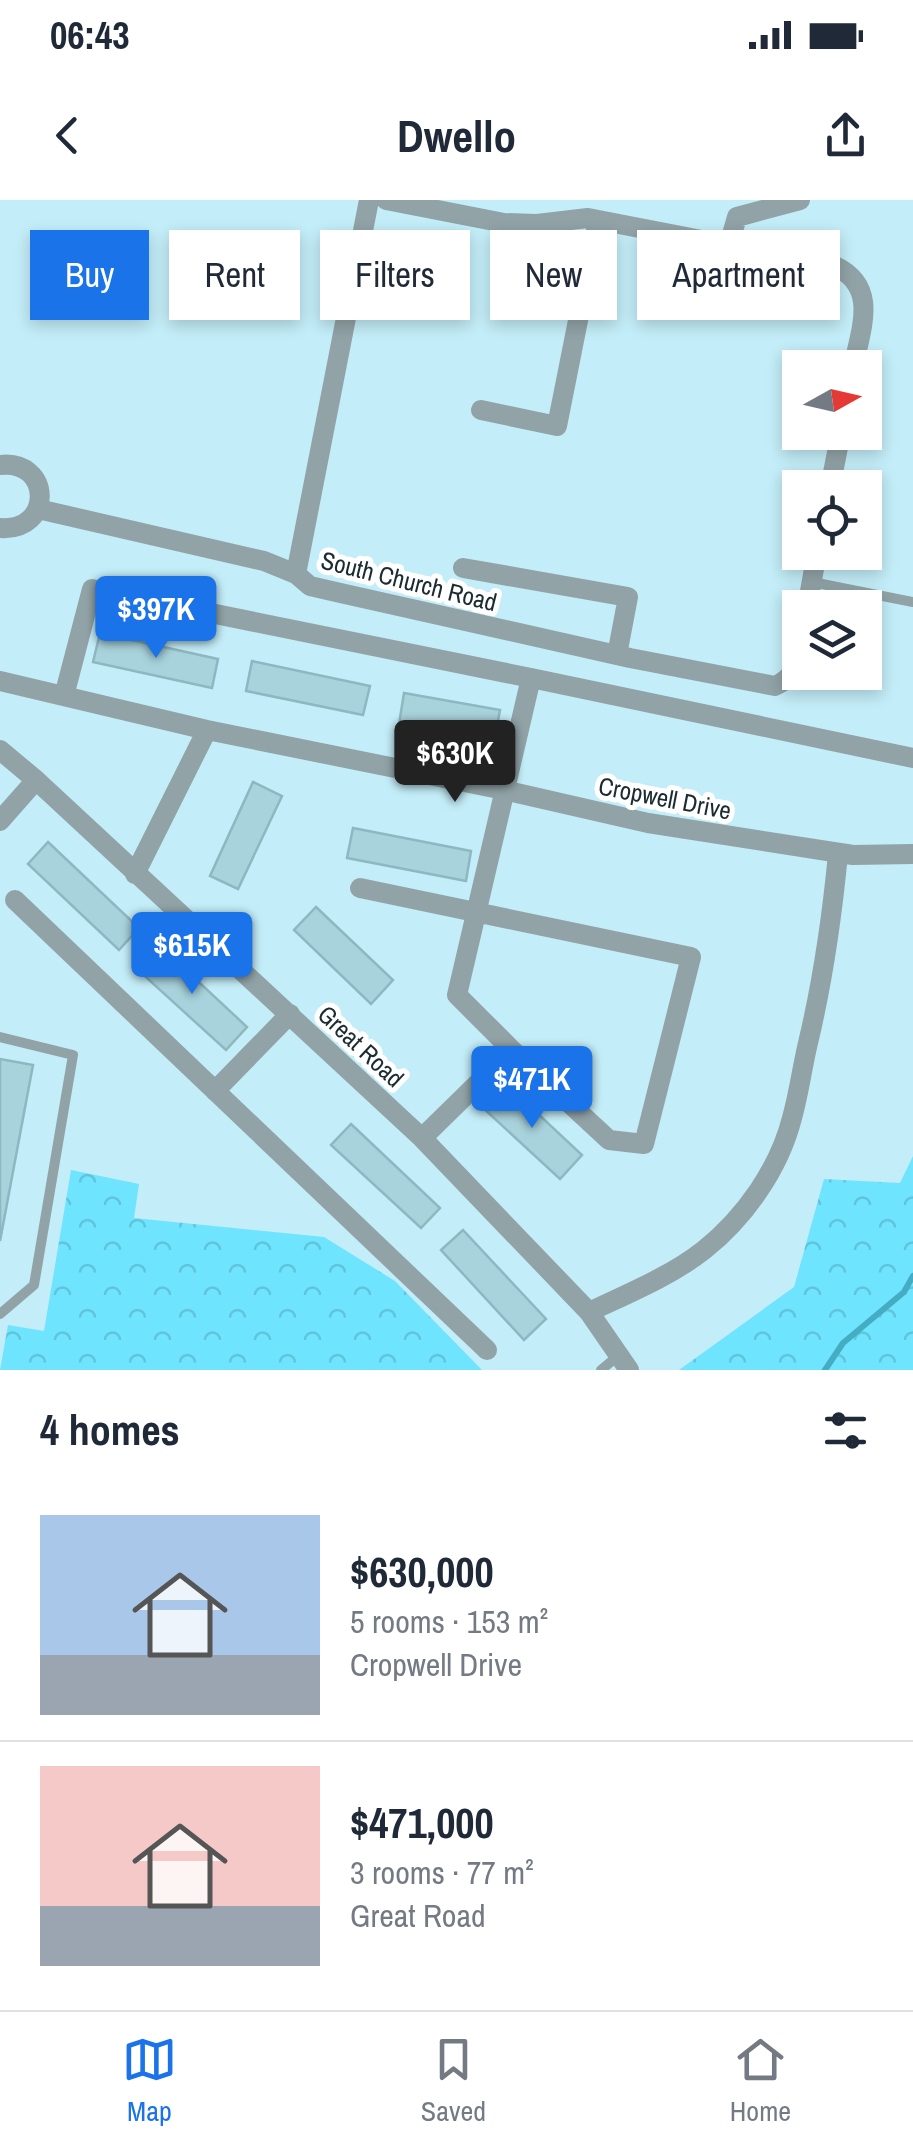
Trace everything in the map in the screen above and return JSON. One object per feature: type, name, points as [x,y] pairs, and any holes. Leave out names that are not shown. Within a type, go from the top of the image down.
[{"type":"street","name":"South Church Road","points":[[369,200],[296,574],[310,586],[617,656],[775,686],[782,683]]},
{"type":"street","points":[[386,200],[498,222],[598,220],[650,230]]},
{"type":"street","points":[[498,222],[504,200]]},
{"type":"street","points":[[733,230],[737,217],[800,200]]},
{"type":"street","points":[[481,410],[558,426],[598,220]]},
{"type":"street","points":[[840,268],[854,275],[862,290],[864,312],[857,350]]},
{"type":"street","points":[[0,465],[19,466],[35,479],[39,488],[38,509],[23,526],[0,528]]},
{"type":"street","points":[[38,509],[264,561],[296,574]]},
{"type":"street","points":[[463,568],[628,597],[617,656]]},
{"type":"street","points":[[810,590],[814,570]]},
{"type":"street","points":[[64,696],[92,589],[913,758]]},
{"type":"street","points":[[360,888],[477,912],[691,957],[644,1144],[608,1140],[457,995],[477,912],[504,790],[531,678]]},
{"type":"street","name":"Cropwell Drive","points":[[0,681],[208,730],[648,823],[838,854],[913,854]]},
{"type":"street","points":[[136,874],[208,730]]},
{"type":"street","name":"Great Road","points":[[0,750],[422,1138],[589,1312],[624,1362]]},
{"type":"street","points":[[0,821],[36,780]]},
{"type":"street","points":[[589,1312],[705,1249],[750,1203],[770,1172],[792,1120],[824,968],[838,854]]},
{"type":"street","points":[[15,900],[488,1350]]},
{"type":"street","points":[[216,1090],[290,1014]]},
{"type":"street","points":[[422,1138],[512,1050]]},
{"type":"lane","points":[[812,582],[913,602]]},
{"type":"lane","points":[[0,1037],[73,1055],[34,1285],[0,1314]]},
{"type":"lane","points":[[601,1370],[624,1362]]},
{"type":"green space","points":[[913,1156],[913,1370],[679,1370],[794,1287],[824,1179],[900,1183]]},
{"type":"green space","points":[[71,1170],[139,1184],[134,1218],[324,1237],[395,1281],[482,1370],[0,1370],[8,1325],[44,1331]]},
{"type":"building","points":[[100,633],[218,659],[212,688],[93,662]]},
{"type":"building","points":[[252,661],[370,686],[363,715],[246,691]]},
{"type":"building","points":[[404,693],[500,710],[494,742],[399,724]]},
{"type":"building","points":[[253,782],[282,796],[238,889],[210,876]]},
{"type":"building","points":[[353,828],[471,851],[466,881],[347,858]]},
{"type":"building","points":[[48,842],[139,928],[119,950],[28,864]]},
{"type":"building","points":[[316,907],[393,980],[371,1004],[294,930]]},
{"type":"building","points":[[159,945],[247,1027],[226,1050],[137,969]]},
{"type":"building","points":[[0,1059],[33,1065],[0,1241]]},
{"type":"building","points":[[504,1082],[582,1155],[560,1179],[482,1107]]},
{"type":"building","points":[[351,1124],[440,1208],[421,1228],[331,1145]]},
{"type":"building","points":[[463,1230],[546,1319],[524,1340],[441,1250]]},
{"type":"waterway","points":[[825,1370],[843,1343],[904,1292],[913,1276]]}]
